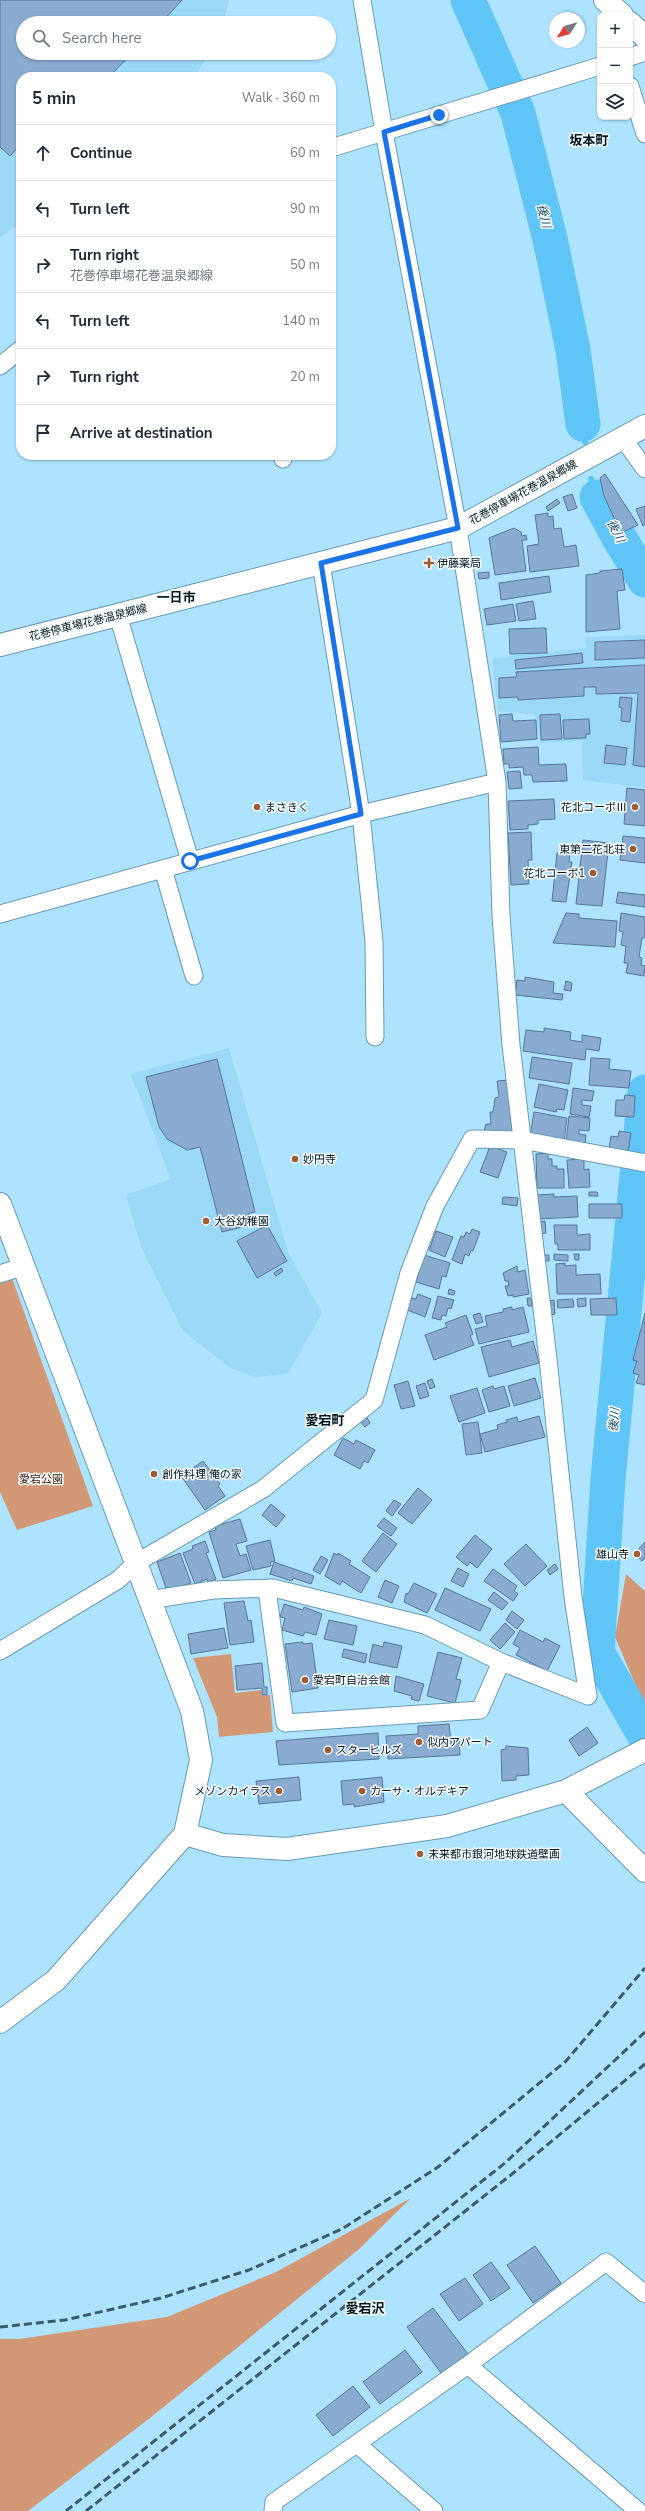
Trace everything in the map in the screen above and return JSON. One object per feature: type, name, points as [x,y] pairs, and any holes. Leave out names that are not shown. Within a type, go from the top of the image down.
[{"type":"street","points":[[149,1600],[213,1590],[267,1589],[335,1602],[425,1625],[501,1662],[588,1696],[573,1597],[509,1022],[501,916],[496,782],[458,528],[384,132],[362,0]]},
{"type":"street","points":[[606,0],[619,12]]},
{"type":"street","points":[[633,26],[645,37]]},
{"type":"street","points":[[633,56],[645,52]]},
{"type":"street","points":[[336,146],[597,67]]},
{"type":"street","points":[[633,96],[645,134]]},
{"type":"street","points":[[0,366],[16,353]]},
{"type":"street","name":"花巻停車場花巻温泉郷線","points":[[0,645],[458,528],[622,437],[645,426]]},
{"type":"street","points":[[622,437],[645,469]]},
{"type":"street","points":[[321,563],[361,814],[374,941],[375,1037]]},
{"type":"street","points":[[118,615],[190,861]]},
{"type":"street","points":[[0,914],[361,814],[496,782]]},
{"type":"street","points":[[163,869],[194,976]]},
{"type":"street","points":[[0,1651],[118,1580],[136,1563],[263,1489],[374,1400],[409,1273],[435,1206],[472,1139],[522,1140],[644,1163]]},
{"type":"street","points":[[0,1204],[192,1711],[201,1760],[185,1834],[56,1980],[0,2022]]},
{"type":"street","points":[[0,1274],[24,1266]]},
{"type":"street","points":[[267,1589],[285,1723],[480,1710],[501,1662]]},
{"type":"street","points":[[185,1834],[223,1845],[287,1849],[447,1826],[566,1791],[640,1752]]},
{"type":"street","points":[[566,1791],[645,1871]]},
{"type":"street","points":[[273,2511],[274,2502],[468,2365],[606,2262],[645,2294]]},
{"type":"street","points":[[468,2365],[638,2511]]},
{"type":"street","points":[[357,2444],[434,2511]]},
{"type":"shaded area","points":[[0,0],[229,0],[226,16],[16,16],[16,60],[205,60],[197,72],[16,72],[16,226],[0,238]]},
{"type":"shaded area","points":[[645,635],[645,788],[583,780],[582,741],[541,743],[535,715],[498,711],[492,658],[586,648],[585,637]]},
{"type":"shaded area","name":"大谷幼稚園","points":[[229,1048],[288,1252],[322,1313],[288,1374],[256,1377],[230,1368],[183,1331],[141,1247],[126,1195],[170,1179],[145,1109],[130,1074]]},
{"type":"green space","name":"愛宕公園","points":[[12,1278],[93,1506],[17,1530],[0,1492],[0,1282]]},
{"type":"green space","name":"雄山寺","points":[[626,1574],[645,1591],[645,1707],[615,1637]]},
{"type":"green space","points":[[231,1654],[235,1693],[261,1690],[262,1696],[270,1695],[273,1732],[219,1737],[217,1717],[193,1658]]},
{"type":"green space","points":[[411,2198],[358,2250],[150,2418],[28,2511],[0,2511],[0,2339],[19,2339],[167,2317],[276,2272]]},
{"type":"building","points":[[0,0],[182,0],[167,16],[16,16],[16,60],[125,60],[114,72],[16,72],[16,149],[10,156],[0,147]]},
{"type":"building","points":[[605,474],[638,525],[623,532],[617,519],[615,520],[604,496],[600,478]]},
{"type":"building","points":[[572,494],[577,508],[568,511],[563,497]]},
{"type":"building","points":[[557,499],[560,503],[548,511],[546,507]]},
{"type":"building","points":[[645,506],[645,525],[643,526],[636,509]]},
{"type":"building","points":[[548,513],[548,517],[553,516],[554,529],[561,528],[564,547],[576,545],[579,566],[530,572],[527,546],[539,544],[535,515]]},
{"type":"building","points":[[514,528],[521,532],[522,536],[526,535],[527,540],[522,540],[526,571],[495,575],[489,538]]},
{"type":"building","points":[[622,569],[625,590],[617,591],[620,629],[586,632],[586,575],[600,573],[600,571]]},
{"type":"building","points":[[489,572],[489,578],[479,579],[478,573]]},
{"type":"building","points":[[549,576],[551,592],[501,600],[499,583]]},
{"type":"building","points":[[533,601],[536,619],[519,621],[516,604]]},
{"type":"building","points":[[513,604],[516,621],[487,625],[484,609]]},
{"type":"building","points":[[546,628],[547,653],[510,654],[509,629]]},
{"type":"building","points":[[645,640],[645,658],[595,660],[595,642]]},
{"type":"building","points":[[582,653],[583,663],[516,669],[515,660]]},
{"type":"building","points":[[645,665],[645,767],[633,765],[638,693],[596,694],[596,687],[584,687],[584,696],[518,700],[518,697],[499,698],[499,678],[517,677],[516,672]]},
{"type":"building","points":[[620,697],[632,698],[630,722],[621,721],[622,708],[619,707]]},
{"type":"building","points":[[512,714],[513,721],[536,720],[537,739],[501,742],[499,715]]},
{"type":"building","points":[[560,714],[562,739],[541,740],[540,715]]},
{"type":"building","points":[[589,719],[590,734],[586,734],[586,738],[564,739],[563,720]]},
{"type":"building","points":[[606,745],[627,748],[625,765],[604,763]]},
{"type":"building","points":[[538,747],[539,765],[566,764],[567,781],[533,782],[532,775],[524,775],[523,767],[509,768],[509,764],[504,764],[503,749]]},
{"type":"building","points":[[520,771],[522,788],[509,789],[507,772]]},
{"type":"building","name":"花北コーポⅢ","points":[[627,788],[645,790],[645,826],[624,824]]},
{"type":"building","points":[[554,799],[555,819],[538,820],[538,824],[528,825],[528,829],[510,830],[508,801]]},
{"type":"building","points":[[531,832],[532,860],[528,860],[529,884],[511,885],[508,833]]},
{"type":"building","name":"東第二花北荘","points":[[623,836],[645,838],[645,863],[620,860]]},
{"type":"building","name":"花北コーポ1","points":[[583,840],[609,843],[602,906],[576,904]]},
{"type":"building","points":[[557,853],[570,854],[569,862],[572,862],[566,902],[552,901]]},
{"type":"building","points":[[618,892],[645,895],[645,907],[616,903]]},
{"type":"building","points":[[566,913],[579,914],[579,918],[617,921],[615,947],[553,943]]},
{"type":"building","points":[[621,913],[645,917],[645,932],[644,938],[642,938],[639,957],[642,958],[641,965],[645,966],[644,976],[626,973],[628,963],[624,963],[626,946],[621,945],[623,932],[619,931]]},
{"type":"building","points":[[525,977],[554,982],[553,993],[563,994],[562,1000],[515,995],[517,980],[525,981]]},
{"type":"building","points":[[566,981],[572,983],[571,991],[564,990]]},
{"type":"building","points":[[544,1028],[571,1032],[570,1040],[582,1042],[582,1035],[601,1038],[599,1051],[586,1049],[585,1060],[523,1051],[526,1030],[544,1032]]},
{"type":"building","points":[[532,1057],[572,1063],[569,1084],[529,1078]]},
{"type":"building","points":[[591,1058],[610,1059],[609,1069],[631,1071],[629,1088],[589,1085]]},
{"type":"building","points":[[217,1059],[255,1212],[249,1213],[251,1225],[222,1232],[200,1147],[187,1150],[167,1139],[159,1127],[146,1077]]},
{"type":"building","points":[[508,1080],[512,1133],[483,1135],[486,1124],[491,1124],[490,1112],[493,1112],[495,1098],[499,1097],[497,1081]]},
{"type":"building","points":[[539,1084],[568,1090],[564,1110],[557,1109],[556,1112],[534,1107]]},
{"type":"building","points":[[573,1088],[594,1091],[592,1101],[582,1100],[582,1105],[591,1106],[589,1117],[570,1114]]},
{"type":"building","points":[[625,1095],[635,1096],[634,1117],[615,1116],[616,1100],[624,1100]]},
{"type":"building","points":[[534,1112],[567,1118],[564,1141],[530,1136]]},
{"type":"building","points":[[569,1116],[590,1118],[589,1131],[579,1130],[579,1134],[586,1135],[585,1144],[566,1142]]},
{"type":"building","points":[[619,1131],[631,1133],[628,1152],[609,1149],[611,1136],[618,1137]]},
{"type":"building","points":[[490,1146],[507,1152],[498,1178],[480,1172]]},
{"type":"building","points":[[548,1153],[548,1159],[552,1159],[552,1166],[557,1166],[557,1169],[564,1169],[564,1188],[537,1188],[536,1154]]},
{"type":"building","points":[[584,1159],[584,1170],[589,1169],[590,1187],[569,1188],[567,1160]]},
{"type":"building","points":[[589,1192],[597,1192],[598,1196],[589,1196]]},
{"type":"building","points":[[554,1194],[554,1197],[577,1196],[578,1217],[539,1219],[537,1195]]},
{"type":"building","points":[[503,1197],[518,1198],[517,1206],[502,1204]]},
{"type":"building","points":[[589,1204],[622,1204],[622,1218],[589,1218]]},
{"type":"building","points":[[545,1221],[546,1233],[540,1234],[539,1222]]},
{"type":"building","points":[[267,1225],[287,1261],[257,1278],[237,1241]]},
{"type":"building","points":[[554,1225],[577,1225],[577,1235],[590,1234],[590,1250],[558,1250],[558,1244],[555,1244]]},
{"type":"building","points":[[472,1229],[480,1232],[473,1251],[471,1250],[469,1256],[465,1254],[462,1264],[452,1260],[461,1236],[464,1237],[466,1232],[470,1234]]},
{"type":"building","points":[[436,1231],[453,1237],[445,1257],[429,1250]]},
{"type":"building","points":[[554,1254],[568,1255],[568,1261],[554,1260]]},
{"type":"building","points":[[574,1254],[579,1254],[579,1260],[575,1260]]},
{"type":"building","points":[[424,1255],[450,1263],[446,1277],[442,1276],[439,1289],[416,1282]]},
{"type":"building","points":[[544,1255],[549,1255],[549,1261],[544,1261]]},
{"type":"building","points":[[565,1263],[565,1266],[576,1265],[576,1275],[600,1274],[601,1294],[557,1294],[556,1264]]},
{"type":"building","points":[[517,1266],[518,1272],[525,1270],[529,1294],[513,1297],[513,1295],[508,1296],[505,1286],[509,1286],[508,1281],[505,1281],[503,1273]]},
{"type":"building","points":[[281,1268],[283,1271],[276,1276],[274,1273]]},
{"type":"building","points":[[449,1289],[455,1291],[454,1295],[448,1294]]},
{"type":"building","points":[[418,1294],[431,1299],[425,1317],[407,1310],[412,1298],[416,1299]]},
{"type":"building","points":[[438,1296],[454,1300],[451,1309],[448,1308],[446,1316],[442,1315],[441,1320],[432,1318]]},
{"type":"building","points":[[527,1298],[531,1298],[532,1306],[528,1306]]},
{"type":"building","points":[[586,1298],[586,1306],[578,1307],[577,1299]]},
{"type":"building","points":[[616,1298],[617,1315],[591,1315],[590,1299]]},
{"type":"building","points":[[573,1299],[574,1307],[558,1308],[557,1300]]},
{"type":"building","points":[[554,1300],[555,1314],[550,1315],[549,1301]]},
{"type":"building","points":[[512,1307],[512,1310],[523,1307],[529,1332],[479,1344],[475,1329],[487,1326],[485,1316],[503,1312],[503,1309]]},
{"type":"building","points":[[480,1313],[483,1322],[476,1324],[473,1315]]},
{"type":"building","points":[[645,1313],[645,1385],[636,1383],[639,1375],[633,1373],[637,1361],[633,1360]]},
{"type":"building","points":[[466,1315],[473,1334],[470,1336],[474,1345],[434,1360],[425,1335],[447,1327],[445,1323]]},
{"type":"building","points":[[510,1340],[512,1347],[533,1341],[539,1363],[489,1377],[481,1347]]},
{"type":"building","points":[[535,1378],[541,1398],[514,1406],[508,1386]]},
{"type":"building","points":[[432,1379],[435,1387],[430,1389],[427,1381]]},
{"type":"building","points":[[408,1381],[415,1406],[401,1409],[394,1385]]},
{"type":"building","points":[[425,1383],[429,1396],[420,1399],[416,1386]]},
{"type":"building","points":[[493,1386],[494,1389],[504,1386],[510,1406],[489,1412],[482,1390]]},
{"type":"building","points":[[477,1388],[485,1413],[459,1422],[450,1396]]},
{"type":"building","points":[[366,1416],[370,1423],[365,1427],[360,1421]]},
{"type":"building","points":[[539,1416],[545,1437],[485,1452],[480,1434],[498,1429],[497,1425],[507,1422],[506,1420],[517,1417],[518,1422]]},
{"type":"building","points":[[478,1422],[482,1453],[466,1455],[462,1424]]},
{"type":"building","points":[[343,1438],[354,1444],[356,1440],[375,1450],[368,1463],[364,1461],[360,1469],[334,1455]]},
{"type":"building","points":[[203,1461],[220,1484],[218,1486],[225,1496],[205,1510],[181,1476]]},
{"type":"building","points":[[418,1488],[432,1500],[412,1524],[398,1513]]},
{"type":"building","points":[[394,1500],[401,1504],[392,1516],[386,1511]]},
{"type":"building","points":[[271,1504],[285,1516],[276,1527],[262,1515]]},
{"type":"building","points":[[384,1518],[397,1528],[391,1536],[377,1526]]},
{"type":"building","points":[[240,1519],[247,1541],[236,1544],[240,1556],[246,1554],[251,1570],[223,1578],[209,1532],[216,1530],[215,1526]]},
{"type":"building","points":[[383,1533],[397,1544],[376,1572],[362,1561]]},
{"type":"building","points":[[475,1535],[492,1549],[477,1568],[470,1562],[467,1566],[456,1557]]},
{"type":"building","points":[[270,1540],[275,1561],[270,1562],[271,1566],[253,1570],[246,1546]]},
{"type":"building","points":[[205,1541],[209,1552],[206,1553],[216,1579],[208,1582],[207,1579],[195,1584],[183,1553],[193,1549],[192,1546]]},
{"type":"building","points":[[645,1542],[645,1558],[642,1561],[634,1554]]},
{"type":"building","points":[[526,1544],[547,1566],[525,1586],[504,1564]]},
{"type":"building","points":[[180,1553],[191,1583],[167,1591],[157,1562]]},
{"type":"building","points":[[334,1553],[337,1555],[338,1553],[351,1561],[349,1564],[370,1577],[361,1593],[342,1581],[340,1585],[325,1576]]},
{"type":"building","points":[[321,1556],[328,1560],[320,1574],[313,1570]]},
{"type":"building","points":[[274,1562],[314,1576],[311,1584],[293,1578],[292,1581],[270,1574]]},
{"type":"building","points":[[555,1564],[558,1569],[550,1575],[547,1570]]},
{"type":"building","points":[[458,1568],[469,1574],[463,1587],[451,1581]]},
{"type":"building","points":[[493,1569],[517,1586],[514,1591],[518,1594],[513,1601],[484,1581]]},
{"type":"building","points":[[385,1580],[399,1586],[392,1603],[378,1597]]},
{"type":"building","points":[[414,1583],[437,1594],[427,1613],[404,1602],[406,1593],[408,1594]]},
{"type":"building","points":[[445,1588],[491,1609],[480,1631],[435,1610]]},
{"type":"building","points":[[494,1592],[508,1603],[502,1610],[488,1600]]},
{"type":"building","points":[[244,1601],[248,1621],[251,1620],[254,1642],[230,1645],[224,1603]]},
{"type":"building","points":[[284,1604],[303,1610],[304,1607],[322,1614],[316,1635],[305,1632],[303,1636],[282,1630],[285,1618],[280,1617]]},
{"type":"building","points":[[512,1611],[524,1620],[517,1629],[506,1620]]},
{"type":"building","points":[[329,1620],[357,1626],[353,1645],[324,1639]]},
{"type":"building","points":[[505,1623],[515,1632],[500,1649],[490,1640]]},
{"type":"building","points":[[224,1628],[228,1648],[191,1654],[188,1634]]},
{"type":"building","points":[[520,1630],[543,1642],[545,1638],[560,1646],[547,1671],[516,1655],[520,1648],[513,1644]]},
{"type":"building","points":[[303,1642],[303,1644],[312,1643],[318,1688],[292,1692],[285,1644]]},
{"type":"building","points":[[384,1642],[402,1646],[397,1668],[369,1662],[373,1644],[383,1647]]},
{"type":"building","points":[[344,1649],[367,1654],[365,1663],[342,1657]]},
{"type":"building","points":[[438,1652],[462,1658],[456,1679],[461,1680],[455,1703],[427,1696]]},
{"type":"building","points":[[262,1663],[264,1687],[267,1687],[267,1695],[262,1695],[262,1688],[237,1690],[235,1666]]},
{"type":"building","points":[[396,1676],[424,1684],[419,1701],[411,1699],[412,1696],[394,1691]]},
{"type":"building","name":"似内アパート","points":[[449,1724],[451,1742],[459,1741],[460,1755],[388,1759],[386,1736],[418,1734],[418,1726]]},
{"type":"building","points":[[587,1727],[598,1743],[579,1756],[569,1740]]},
{"type":"building","name":"スターヒルズ","points":[[378,1733],[379,1759],[279,1765],[276,1741]]},
{"type":"building","points":[[506,1746],[528,1748],[529,1775],[516,1776],[516,1780],[502,1781],[501,1750],[506,1749]]},
{"type":"building","name":"メゾンカイラス","points":[[299,1777],[301,1800],[259,1804],[256,1781]]},
{"type":"building","name":"カーサ・オルデキア","points":[[382,1777],[384,1802],[354,1807],[354,1804],[343,1805],[341,1781]]},
{"type":"building","points":[[535,2246],[561,2283],[533,2303],[507,2265]]},
{"type":"building","points":[[491,2262],[510,2288],[491,2301],[473,2275]]},
{"type":"building","points":[[465,2278],[483,2304],[459,2321],[440,2294]]},
{"type":"building","points":[[433,2308],[468,2354],[441,2373],[407,2327]]},
{"type":"building","points":[[405,2350],[422,2372],[380,2404],[363,2382]]},
{"type":"building","points":[[353,2386],[370,2407],[333,2436],[316,2415]]},
{"type":"waterway","name":"後川","points":[[468,0],[518,113],[550,239],[573,350],[583,424]]},
{"type":"waterway","name":"後川","points":[[583,424],[585,442]]},
{"type":"waterway","name":"後川","points":[[591,479],[597,497]]},
{"type":"waterway","name":"後川","points":[[597,497],[618,536],[645,580]]},
{"type":"waterway","name":"後川","points":[[645,1092],[608,1479],[597,1652],[645,1736]]},
{"type":"railway","points":[[0,2327],[65,2320],[161,2298],[249,2270],[342,2229],[438,2167],[566,2061],[645,1968]]},
{"type":"railway","points":[[66,2511],[505,2163],[645,2032]]},
{"type":"railway","points":[[86,2511],[512,2174],[645,2064]]},
{"type":"place","name":"伊藤薬局","points":[[429,563]]},
{"type":"place","name":"まさきく","points":[[257,807]]},
{"type":"place","name":"花北コーポⅢ","points":[[635,807]]},
{"type":"place","name":"東第二花北荘","points":[[633,849]]},
{"type":"place","name":"花北コーポ1","points":[[593,873]]},
{"type":"place","name":"妙円寺","points":[[295,1159]]},
{"type":"place","name":"大谷幼稚園","points":[[206,1221]]},
{"type":"place","name":"創作料理 俺の家","points":[[154,1474]]},
{"type":"place","name":"雄山寺","points":[[637,1554]]},
{"type":"place","name":"愛宕町自治会館","points":[[305,1680]]},
{"type":"place","name":"似内アパート","points":[[419,1742]]},
{"type":"place","name":"スターヒルズ","points":[[328,1750]]},
{"type":"place","name":"メゾンカイラス","points":[[279,1791]]},
{"type":"place","name":"カーサ・オルデキア","points":[[362,1791]]},
{"type":"place","name":"未来都市銀河地球鉄道壁画","points":[[420,1854]]},
{"type":"district","name":"坂本町","points":[[589,140]]},
{"type":"district","name":"一日市","points":[[176,597]]},
{"type":"district","name":"愛宕町","points":[[325,1420]]},
{"type":"district","name":"愛宕沢","points":[[365,2308]]},
{"type":"route","points":[[190,861],[361,814],[321,563],[458,528],[384,132],[439,115]]}]
